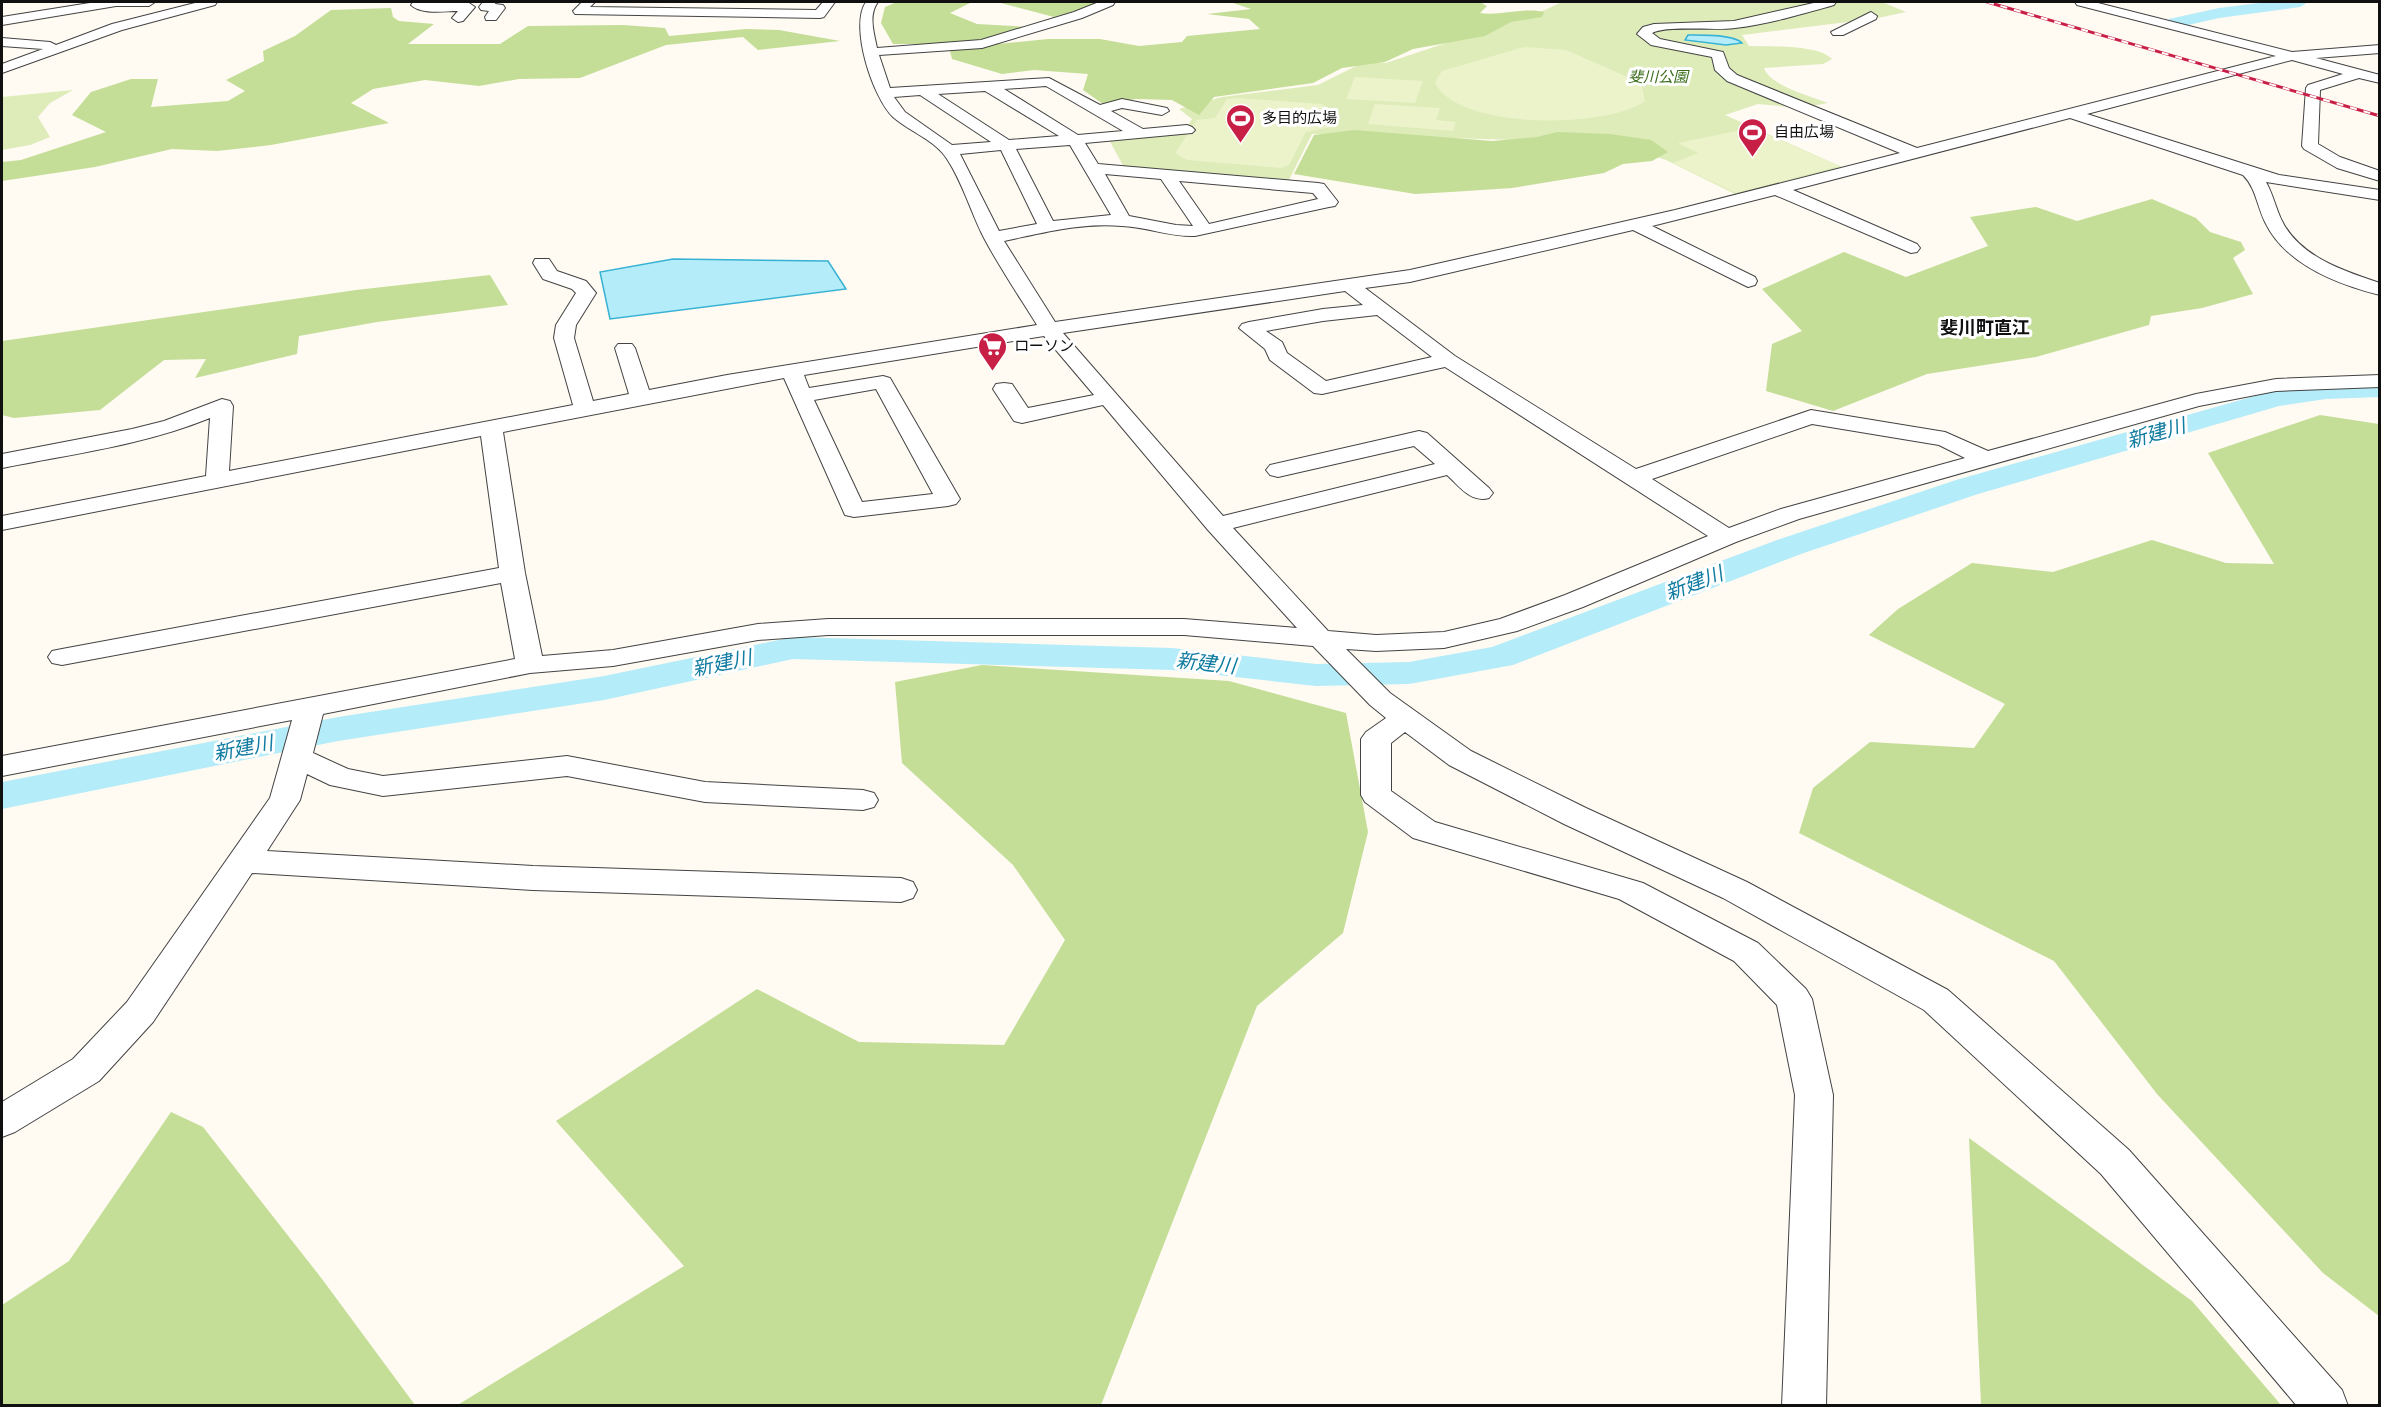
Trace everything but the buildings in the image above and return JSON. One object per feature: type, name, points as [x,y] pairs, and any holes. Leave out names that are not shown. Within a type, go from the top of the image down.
[{"type":"street","points":[[2,21],[116,2],[146,2],[192,7]]},
{"type":"street","points":[[3,68],[117,27],[211,2]]},
{"type":"street","points":[[420,2],[417,5],[422,7],[488,8]]},
{"type":"street","points":[[589,2],[579,11],[820,14],[829,2]]},
{"type":"street","points":[[631,11],[641,2]]},
{"type":"street","points":[[676,12],[687,2]]},
{"type":"street","points":[[726,12],[736,2]]},
{"type":"street","points":[[775,13],[783,2]]},
{"type":"street","points":[[872,2],[867,9],[871,52],[892,107],[903,118],[949,150],[964,174],[993,238],[1049,329],[1217,525],[1322,640],[1393,708],[1460,758],[1575,816],[1735,890],[1936,1000],[2115,1162],[2326,1406]]},
{"type":"street","points":[[871,52],[922,55],[982,44],[1078,15],[1109,2]]},
{"type":"street","points":[[1830,2],[1745,23],[1716,27],[1658,27],[1649,29],[1644,34],[1656,42],[1713,53],[1718,56],[1722,70],[1732,78],[1915,153]]},
{"type":"street","points":[[2081,2],[2379,79]]},
{"type":"street","points":[[6,3],[20,18],[117,27]]},
{"type":"street","points":[[458,18],[469,7]]},
{"type":"street","points":[[1838,32],[1871,16]]},
{"type":"street","points":[[2,40],[53,21]]},
{"type":"street","points":[[2,40],[58,47]]},
{"type":"street","points":[[2,523],[727,381],[1049,329],[1410,276],[1636,225],[2294,56],[2379,49]]},
{"type":"street","points":[[2359,74],[2313,88],[2310,146],[2325,157],[2379,176]]},
{"type":"street","points":[[885,93],[929,86],[988,86],[1049,82],[1140,134]]},
{"type":"street","points":[[929,86],[1006,145],[1048,228]]},
{"type":"street","points":[[988,86],[1074,139],[1123,220]]},
{"type":"street","points":[[1098,110],[1122,103],[1162,111]]},
{"type":"street","points":[[2073,114],[2277,180],[2379,195]]},
{"type":"street","points":[[949,150],[1187,130]]},
{"type":"street","points":[[993,238],[1095,221],[1123,220],[1165,230],[1204,229],[1329,202],[1318,188],[1093,168]]},
{"type":"street","points":[[2248,171],[2257,178],[2273,221],[2289,245],[2315,263],[2379,289]]},
{"type":"street","points":[[1166,174],[1204,229]]},
{"type":"street","points":[[1239,181],[1268,215]]},
{"type":"street","points":[[1776,189],[1911,248]]},
{"type":"street","points":[[1636,225],[1748,281]]},
{"type":"street","points":[[542,263],[550,275],[579,285],[586,293],[566,325],[564,338],[585,410]]},
{"type":"street","points":[[1349,285],[1448,360],[1727,537]]},
{"type":"street","points":[[1380,309],[1323,315],[1249,328],[1275,346],[1277,356],[1322,388],[1448,360]]},
{"type":"street","points":[[625,348],[641,399]]},
{"type":"street","points":[[792,371],[801,396],[854,510],[948,499],[883,382],[801,396]]},
{"type":"street","points":[[2,766],[530,665],[613,658],[758,632],[828,627],[1184,627],[1376,643],[1444,640],[1508,625],[1574,601],[1727,537],[1790,514],[2196,400],[2236,391],[2311,383],[2379,381]]},
{"type":"street","points":[[1004,389],[1022,416],[1108,398]]},
{"type":"street","points":[[2,461],[143,434],[172,426],[222,406],[217,481]]},
{"type":"street","points":[[1632,478],[1811,417],[1945,440],[1986,459]]},
{"type":"street","points":[[491,428],[512,573],[530,665]]},
{"type":"street","points":[[1278,470],[1419,438],[1481,493]]},
{"type":"street","points":[[1217,525],[1452,467]]},
{"type":"street","points":[[62,657],[512,573]]},
{"type":"street","points":[[2,1120],[86,1070],[140,1012],[285,800],[310,708]]},
{"type":"street","points":[[1393,708],[1376,739],[1376,795],[1424,830],[1631,891],[1746,952],[1794,999],[1814,1095],[1804,1406]]},
{"type":"street","points":[[297,758],[341,778],[383,786],[567,766],[705,792],[863,800]]},
{"type":"street","points":[[243,861],[533,878],[901,890]]},
{"type":"green space","points":[[897,2],[972,2],[950,13],[977,24],[1029,27],[987,39],[936,44],[893,44],[881,23],[885,7]]},
{"type":"green space","points":[[997,2],[1101,2],[1054,17]]},
{"type":"green space","points":[[1230,2],[1480,2],[1487,6],[1480,13],[1528,10],[1544,12],[1542,17],[1511,22],[1485,36],[1413,49],[1385,62],[1342,68],[1313,83],[1214,97],[1199,115],[1172,100],[1136,99],[1103,104],[1083,90],[1088,74],[1034,70],[1002,74],[952,59],[950,51],[1048,39],[1100,39],[1139,46],[1182,42],[1187,36],[1260,29],[1249,19],[1207,14],[1251,9]]},
{"type":"green space","name":"斐川公園","points":[[1562,2],[1882,2],[1906,12],[1873,19],[1742,35],[1749,46],[1805,49],[1825,54],[1832,59],[1823,64],[1764,68],[1774,80],[1782,85],[1828,103],[1800,108],[1758,104],[1725,115],[1842,167],[1735,194],[1666,160],[1616,143],[1312,134],[1287,184],[1125,169],[1108,138],[1183,133],[1192,119],[1179,109],[1222,97],[1318,85],[1364,62],[1386,63],[1545,10]]},
{"type":"green space","points":[[391,8],[393,17],[399,21],[434,24],[408,44],[500,44],[528,26],[623,25],[665,28],[669,36],[746,29],[779,30],[840,41],[758,50],[743,37],[666,45],[580,78],[519,79],[479,86],[425,80],[373,89],[351,103],[389,123],[271,145],[217,151],[172,149],[95,167],[2,181],[2,162],[21,160],[106,132],[72,115],[91,92],[131,79],[158,79],[151,107],[228,101],[245,91],[226,80],[264,61],[263,51],[295,36],[331,10]]},
{"type":"green space","points":[[1524,47],[1566,50],[1641,83],[1645,101],[1626,110],[1599,117],[1533,120],[1500,116],[1471,109],[1448,98],[1435,82],[1442,71]]},
{"type":"green space","points":[[1355,77],[1423,81],[1415,103],[1346,99]]},
{"type":"green space","points":[[73,90],[50,103],[38,117],[50,137],[30,145],[2,150],[2,97]]},
{"type":"green space","name":"多目的広場","points":[[1227,99],[1321,104],[1333,110],[1327,123],[1321,126],[1331,127],[1306,132],[1289,165],[1281,168],[1187,160],[1175,153],[1197,120],[1215,118]]},
{"type":"green space","points":[[1375,104],[1440,108],[1436,120],[1456,122],[1453,131],[1368,124]]},
{"type":"green space","name":"自由広場","points":[[1751,128],[1840,166],[1736,193],[1673,163],[1698,153],[1678,143]]},
{"type":"green space","points":[[1354,130],[1492,141],[1537,137],[1557,132],[1610,134],[1651,140],[1668,152],[1652,161],[1623,164],[1604,173],[1512,188],[1451,192],[1415,194],[1294,174],[1314,135]]},
{"type":"green space","points":[[2152,199],[2196,218],[2210,232],[2241,242],[2245,250],[2233,258],[2253,294],[2202,308],[2151,316],[2149,325],[2036,357],[1927,374],[1833,411],[1766,391],[1772,344],[1802,331],[1762,289],[1844,252],[1906,277],[1988,246],[1970,217],[2036,207],[2077,221]]},
{"type":"green space","points":[[490,275],[508,305],[377,322],[299,336],[297,354],[195,378],[206,359],[164,360],[100,410],[14,418],[2,415],[2,341],[356,290]]},
{"type":"green space","points":[[2320,415],[2379,424],[2379,1316],[2323,1273],[2157,1094],[2054,961],[1799,833],[1813,788],[1870,742],[1974,748],[2005,704],[1869,635],[1898,609],[1972,563],[2053,572],[2152,540],[2226,563],[2274,564],[2208,453]]},
{"type":"green space","points":[[982,665],[1229,681],[1346,713],[1368,832],[1343,933],[1257,1006],[1101,1405],[456,1406],[684,1266],[556,1121],[757,989],[859,1042],[1004,1045],[1065,940],[1013,865],[902,763],[895,682]]},
{"type":"green space","points":[[171,1112],[203,1127],[322,1279],[415,1405],[2,1405],[2,1305],[69,1261]]},
{"type":"green space","points":[[1969,1138],[2192,1301],[2281,1405],[1981,1405]]},
{"type":"water","points":[[1688,35],[1732,38],[1742,43],[1726,45],[1685,40]]},
{"type":"water","points":[[673,259],[828,261],[846,289],[610,319],[600,272]]},
{"type":"waterway","points":[[2175,23],[2219,13],[2300,2]]},
{"type":"waterway","name":"新建川","points":[[2,796],[338,729],[604,688],[793,648],[1172,659],[1316,675],[1409,673],[1500,657],[1789,547],[1967,487],[2276,398],[2326,391],[2380,389]]},
{"type":"railway","points":[[1987,2],[2380,116]]},
{"type":"place","name":"多目的広場","points":[[1241,144]]},
{"type":"place","name":"自由広場","points":[[1753,158]]},
{"type":"place","name":"ローソン","points":[[993,372]]},
{"type":"district","name":"斐川町直江","points":[[1985,328]]}]
